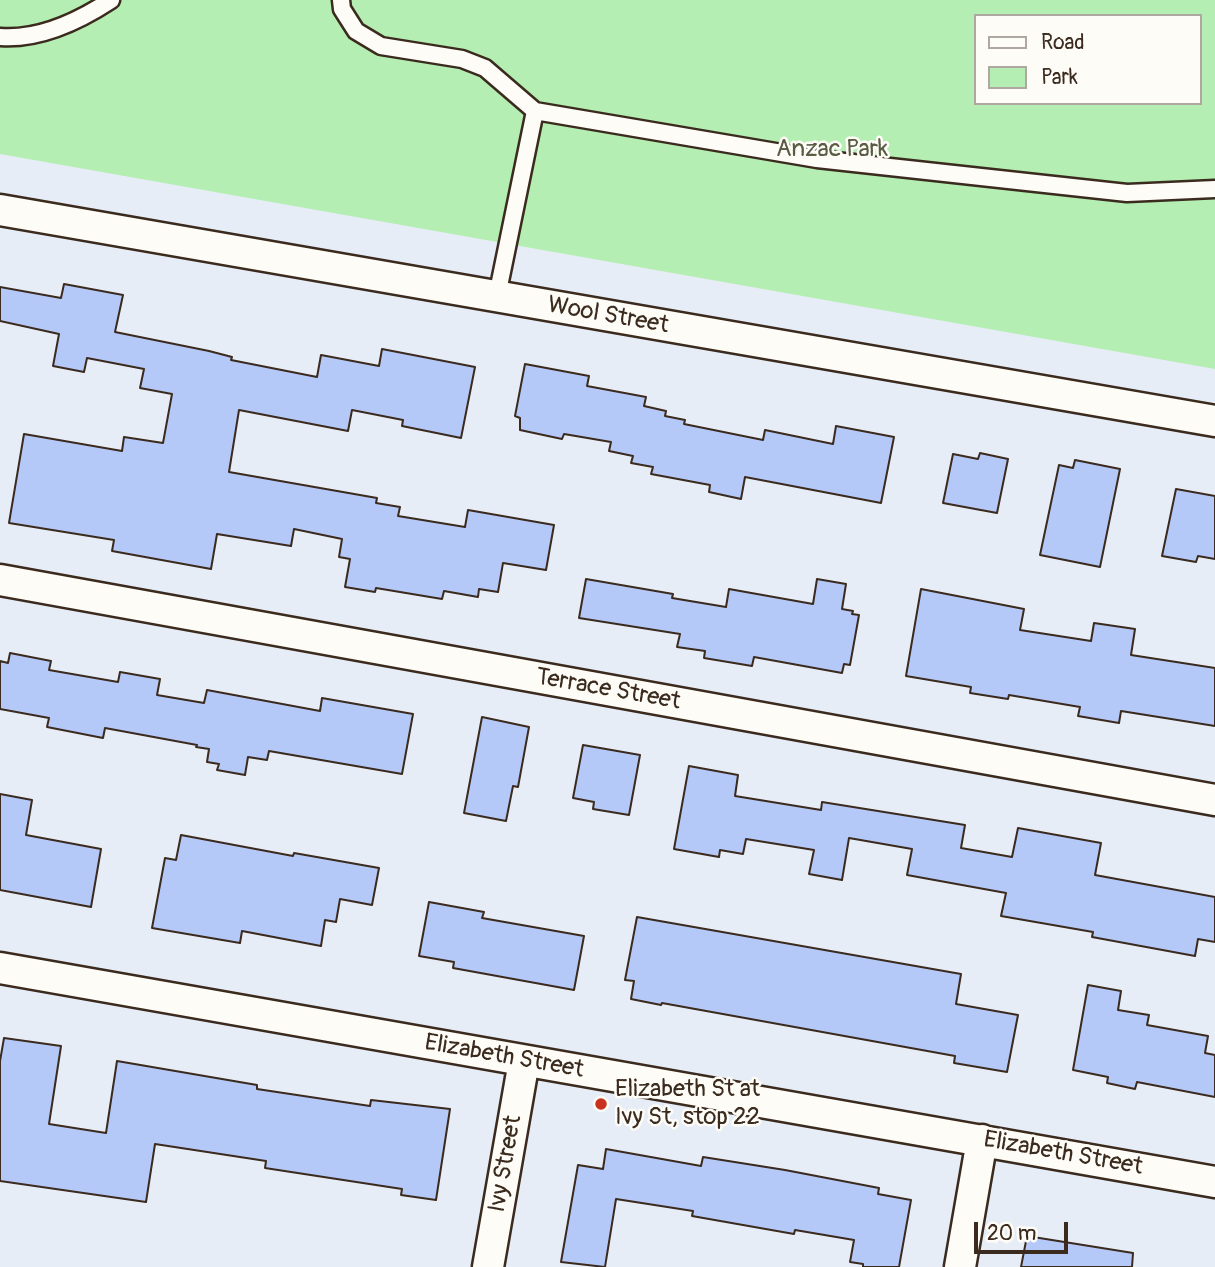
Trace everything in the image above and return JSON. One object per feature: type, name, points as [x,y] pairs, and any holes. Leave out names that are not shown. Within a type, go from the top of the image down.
[{"type":"street","name":"Wool Street","points":[[0,210],[1215,421]]},
{"type":"street","name":"Terrace Street","points":[[0,580],[1215,800]]},
{"type":"street","name":"Elizabeth Street","points":[[0,968],[1215,1182]]},
{"type":"street","name":"Ivy Street","points":[[488,1267],[524,1061]]},
{"type":"street","points":[[960,1267],[982,1140]]},
{"type":"lane","points":[[0,37],[52,30],[111,0]]},
{"type":"lane","points":[[341,0],[342,9],[356,31],[381,46],[462,59],[485,68],[535,111],[817,159],[1127,193],[1215,189]]},
{"type":"lane","points":[[497,296],[535,111]]},
{"type":"green space","name":"Anzac Park","points":[[0,0],[1215,0],[1215,369],[0,154]]},
{"type":"building","points":[[64,284],[123,295],[115,332],[209,351],[232,357],[231,360],[317,377],[321,355],[379,366],[382,349],[475,367],[461,438],[402,426],[403,420],[352,410],[348,431],[239,410],[229,472],[377,498],[376,503],[400,507],[398,516],[465,527],[468,510],[554,525],[546,570],[503,563],[498,592],[479,589],[478,597],[444,591],[442,599],[376,588],[375,592],[345,587],[350,559],[339,557],[342,539],[294,529],[291,546],[217,534],[211,569],[112,551],[114,540],[9,523],[24,434],[122,451],[124,437],[163,443],[172,394],[140,388],[144,369],[87,358],[84,372],[53,366],[59,334],[0,321],[0,287],[61,298]]},
{"type":"building","points":[[525,364],[589,376],[587,386],[646,397],[644,406],[666,411],[665,416],[685,420],[684,424],[763,440],[765,430],[833,444],[836,426],[894,437],[881,503],[745,477],[741,499],[709,492],[710,485],[651,474],[653,467],[631,463],[633,456],[609,451],[611,442],[564,434],[562,439],[520,430],[520,418],[515,416]]},
{"type":"building","points":[[980,453],[1008,459],[997,513],[943,503],[953,454],[978,459]]},
{"type":"building","points":[[1075,460],[1120,469],[1100,567],[1040,555],[1059,465],[1073,468]]},
{"type":"building","points":[[1176,489],[1215,496],[1215,559],[1198,556],[1196,562],[1162,556]]},
{"type":"building","points":[[586,579],[673,594],[672,598],[726,607],[729,589],[813,604],[817,579],[846,584],[842,609],[859,615],[850,665],[844,664],[842,673],[754,657],[752,666],[704,658],[705,651],[677,647],[680,634],[579,618]]},
{"type":"building","points":[[921,589],[1024,609],[1020,630],[1091,641],[1094,623],[1135,629],[1131,655],[1215,668],[1215,726],[1121,711],[1119,723],[1078,716],[1080,707],[1009,695],[1008,699],[970,693],[971,687],[906,676]]},
{"type":"building","points":[[10,653],[51,661],[49,670],[118,682],[120,672],[160,679],[157,695],[204,703],[207,690],[320,711],[322,698],[413,714],[402,774],[269,751],[267,760],[248,757],[245,775],[217,770],[219,764],[207,762],[209,749],[196,747],[197,745],[105,728],[103,738],[47,727],[49,718],[0,709],[0,661],[8,663]]},
{"type":"building","points":[[482,717],[529,727],[518,787],[513,786],[506,821],[464,813]]},
{"type":"building","points":[[583,745],[640,755],[629,815],[593,809],[594,802],[573,798]]},
{"type":"building","points":[[689,766],[738,775],[735,796],[821,810],[822,802],[965,825],[961,848],[1012,857],[1018,828],[1101,843],[1095,875],[1215,897],[1215,942],[1198,939],[1195,956],[1092,937],[1093,932],[1001,916],[1006,893],[907,875],[912,849],[849,838],[842,880],[809,874],[814,850],[746,839],[743,854],[720,850],[719,857],[674,849]]},
{"type":"building","points":[[0,794],[32,800],[26,835],[101,849],[91,907],[0,890]]},
{"type":"building","points":[[181,835],[293,856],[294,853],[379,868],[372,905],[340,899],[336,922],[325,920],[321,946],[242,931],[240,943],[152,928],[165,858],[176,860]]},
{"type":"building","points":[[429,902],[484,912],[482,918],[584,936],[574,990],[453,968],[454,962],[419,956]]},
{"type":"building","points":[[637,917],[961,974],[956,1004],[1018,1015],[1007,1072],[954,1063],[955,1056],[631,999],[634,981],[625,980]]},
{"type":"building","points":[[1088,985],[1121,991],[1118,1010],[1149,1015],[1147,1025],[1208,1036],[1205,1053],[1215,1055],[1215,1097],[1137,1082],[1135,1089],[1107,1083],[1108,1077],[1073,1070]]},
{"type":"building","points":[[4,1038],[61,1046],[49,1124],[106,1133],[117,1061],[257,1085],[257,1089],[370,1106],[371,1100],[450,1109],[436,1200],[401,1195],[402,1189],[265,1168],[266,1161],[155,1144],[146,1202],[0,1181],[0,1061]]},
{"type":"building","points":[[606,1149],[701,1166],[703,1157],[785,1170],[879,1188],[878,1194],[911,1200],[899,1267],[863,1267],[863,1264],[850,1262],[854,1240],[795,1230],[794,1234],[692,1216],[693,1211],[616,1199],[605,1267],[561,1262],[578,1165],[603,1169]]},
{"type":"building","points":[[1027,1236],[1133,1253],[1132,1267],[1021,1267]]},
{"type":"place","name":"Elizabeth St at Ivy St, stop 22","points":[[601,1104]]}]
